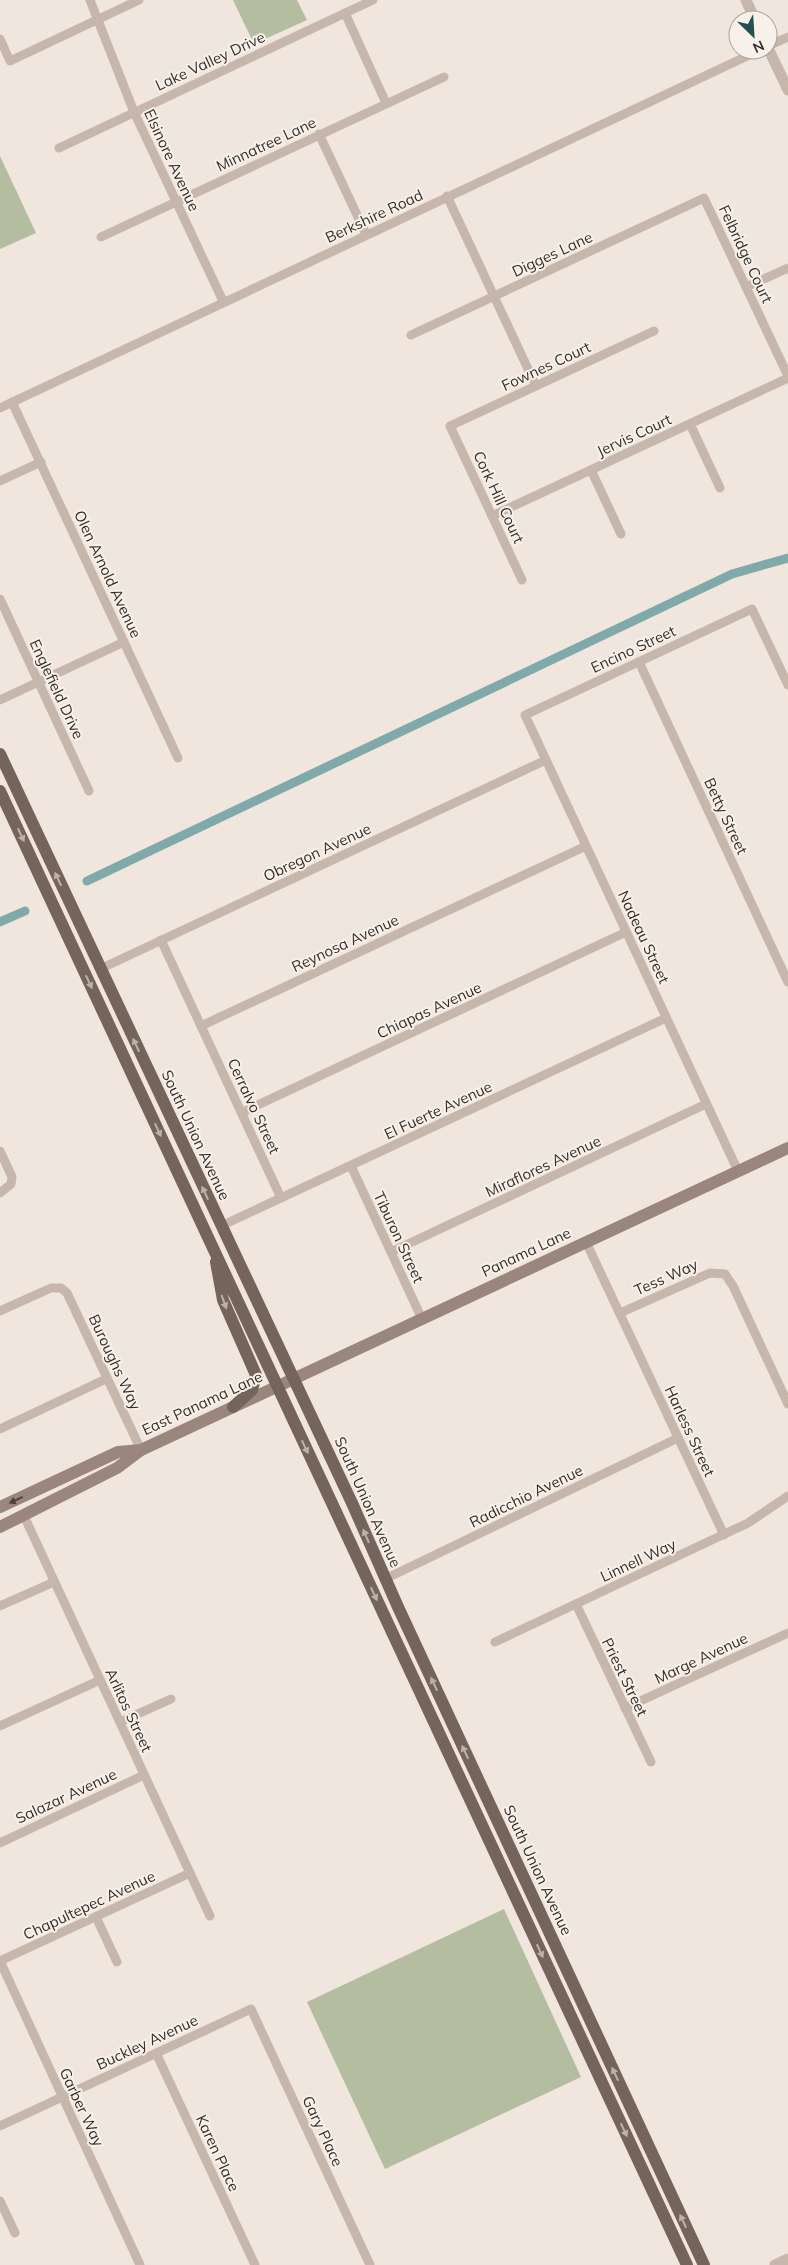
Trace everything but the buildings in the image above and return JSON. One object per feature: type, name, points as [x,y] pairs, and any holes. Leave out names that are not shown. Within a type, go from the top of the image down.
[{"type":"main road","name":"South Union Avenue","points":[[0,754],[334,1464],[385,1579],[704,2265]]},
{"type":"main road","points":[[0,791],[687,2265]]},
{"type":"main road","name":"Panama Lane","points":[[277,1387],[788,1148]]},
{"type":"main road","points":[[198,1216],[202,1215],[208,1218],[231,1265],[249,1284]]},
{"type":"main road","points":[[216,1254],[217,1278],[223,1300],[256,1375],[252,1390],[233,1407]]},
{"type":"main road","points":[[229,1282],[244,1296],[278,1366],[294,1379]]},
{"type":"main road","points":[[277,1387],[287,1389],[292,1395],[312,1436],[334,1464]]},
{"type":"main road","name":"East Panama Lane","points":[[0,1527],[117,1468],[141,1450],[277,1387]]},
{"type":"main road","name":"East Panama Lane","points":[[0,1507],[113,1454],[141,1450]]},
{"type":"main road","points":[[24,1516],[24,1512],[32,1503],[93,1472],[113,1454]]},
{"type":"main road","points":[[460,1779],[470,1783],[498,1841],[510,1849]]},
{"type":"main road","points":[[505,1875],[514,1878],[538,1928],[549,1932]]},
{"type":"street","name":"Elsinore Avenue","points":[[90,0],[134,112],[223,301]]},
{"type":"street","points":[[0,39],[10,60],[139,0]]},
{"type":"street","name":"Lake Valley Drive","points":[[59,148],[373,0]]},
{"type":"street","points":[[345,13],[386,103]]},
{"type":"street","name":"Berkshire Road","points":[[0,408],[223,301],[739,60]]},
{"type":"street","points":[[774,60],[788,90]]},
{"type":"street","name":"Minnatree Lane","points":[[101,237],[444,77]]},
{"type":"street","points":[[319,134],[366,234]]},
{"type":"street","points":[[447,196],[536,386]]},
{"type":"street","name":"Digges Lane","points":[[411,335],[704,198]]},
{"type":"street","name":"Felbridge Court","points":[[704,198],[788,377]]},
{"type":"street","points":[[746,287],[788,268]]},
{"type":"street","name":"Fownes Court","points":[[450,426],[654,331]]},
{"type":"street","name":"Jervis Court","points":[[492,516],[788,377]]},
{"type":"street","name":"Olen Arnold Avenue","points":[[12,402],[178,758]]},
{"type":"street","points":[[690,424],[720,488]]},
{"type":"street","name":"Cork Hill Court","points":[[450,426],[522,580]]},
{"type":"street","points":[[0,481],[41,462]]},
{"type":"street","points":[[591,470],[621,534]]},
{"type":"street","name":"Englefield Drive","points":[[0,599],[89,791]]},
{"type":"street","name":"Encino Street","points":[[525,715],[752,609],[788,685]]},
{"type":"street","points":[[0,700],[124,642]]},
{"type":"street","name":"Betty Street","points":[[639,662],[788,982]]},
{"type":"street","name":"Nadeau Street","points":[[525,715],[738,1171]]},
{"type":"street","name":"Obregon Avenue","points":[[100,969],[546,760]]},
{"type":"street","name":"Reynosa Avenue","points":[[201,1026],[586,846]]},
{"type":"street","name":"Chiapas Avenue","points":[[243,1112],[626,932]]},
{"type":"street","points":[[161,940],[201,1026]]},
{"type":"street","name":"El Fuerte Avenue","points":[[221,1226],[666,1018]]},
{"type":"street","name":"Cerralvo Street","points":[[201,1026],[282,1198]]},
{"type":"street","name":"Miraflores Avenue","points":[[391,1252],[706,1104]]},
{"type":"street","points":[[0,1151],[12,1177],[11,1184],[0,1193]]},
{"type":"street","name":"Tiburon Street","points":[[350,1166],[422,1319]]},
{"type":"street","points":[[586,1242],[620,1313]]},
{"type":"street","name":"Tess Way","points":[[620,1313],[710,1272],[726,1274],[788,1404]]},
{"type":"street","name":"Buroughs Way","points":[[2,1309],[51,1288],[61,1288],[67,1293],[141,1450]]},
{"type":"street","points":[[0,1299],[2,1309]]},
{"type":"street","name":"Harless Street","points":[[620,1313],[724,1535]]},
{"type":"street","points":[[0,1429],[106,1379]]},
{"type":"street","name":"Radicchio Avenue","points":[[385,1579],[678,1438]]},
{"type":"street","name":"Linnell Way","points":[[495,1642],[724,1535],[748,1523],[788,1496]]},
{"type":"street","name":"Arlitos Street","points":[[24,1516],[210,1916]]},
{"type":"street","points":[[0,1606],[54,1582]]},
{"type":"street","name":"Priest Street","points":[[576,1604],[651,1762]]},
{"type":"street","name":"Marge Avenue","points":[[625,1708],[788,1633]]},
{"type":"street","points":[[0,1726],[100,1680]]},
{"type":"street","points":[[120,1722],[171,1699]]},
{"type":"street","name":"Salazar Avenue","points":[[0,1843],[144,1775]]},
{"type":"street","name":"Chapultepec Avenue","points":[[0,1961],[190,1873]]},
{"type":"street","points":[[96,1917],[117,1962]]},
{"type":"street","name":"Garber Way","points":[[0,1961],[140,2265]]},
{"type":"street","name":"Buckley Avenue","points":[[0,2126],[251,2009]]},
{"type":"street","name":"Gary Place","points":[[251,2009],[370,2265]]},
{"type":"street","name":"Karen Place","points":[[156,2053],[255,2265]]},
{"type":"street","points":[[0,2201],[15,2233]]},
{"type":"street","points":[[775,2265],[788,2259]]},
{"type":"green space","points":[[233,0],[297,0],[307,20],[254,44]]},
{"type":"green space","points":[[0,156],[36,233],[0,249]]},
{"type":"green space","points":[[504,1909],[581,2077],[385,2169],[307,2002]]},
{"type":"waterway","points":[[87,881],[732,574],[788,558]]},
{"type":"waterway","points":[[0,922],[25,911]]}]
